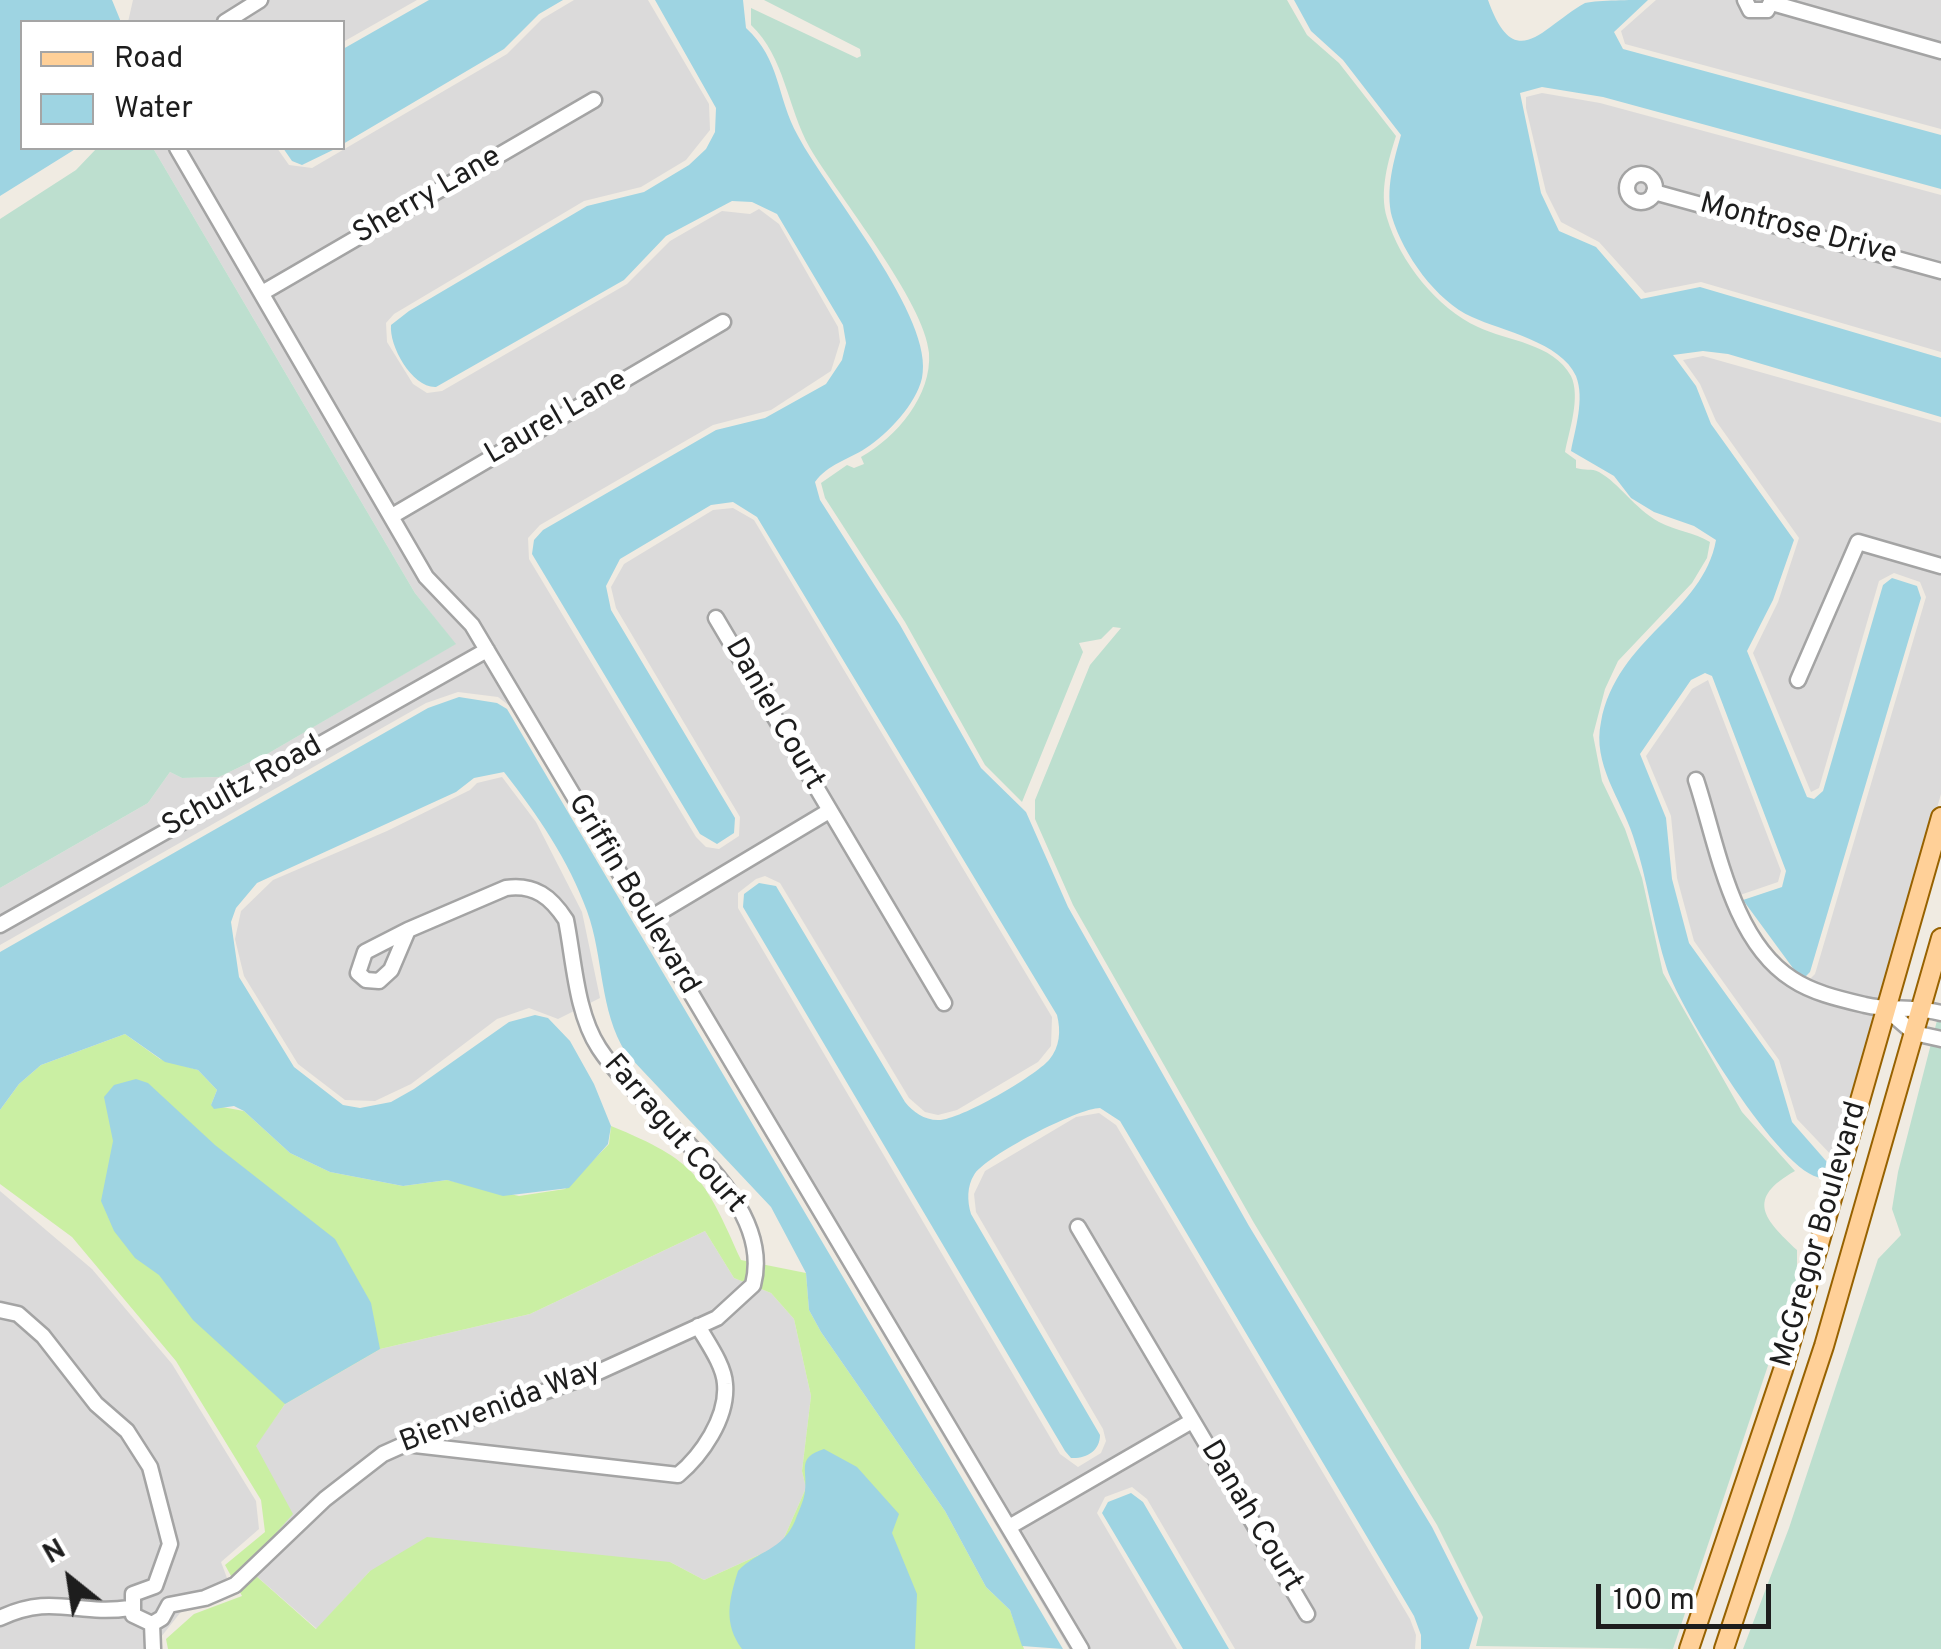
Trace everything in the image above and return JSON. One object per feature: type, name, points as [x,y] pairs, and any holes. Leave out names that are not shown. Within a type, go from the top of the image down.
[{"type":"main road","name":"McGregor Boulevard","points":[[1689,1649],[1782,1370],[1941,817]]},
{"type":"main road","name":"McGregor Boulevard","points":[[1724,1649],[1824,1346],[1941,938]]},
{"type":"street","points":[[228,20],[260,0]]},
{"type":"street","points":[[1746,0],[1750,10],[1758,13],[1772,2],[1941,51]]},
{"type":"street","name":"Sherry Lane","points":[[262,293],[594,100]]},
{"type":"street","name":"Griffin Boulevard","points":[[178,150],[434,589],[463,614],[487,650],[1081,1649]]},
{"type":"street","name":"Montrose Drive","points":[[1654,192],[1941,271]]},
{"type":"street","name":"Laurel Lane","points":[[392,516],[722,322]]},
{"type":"street","points":[[1798,680],[1858,542],[1941,566]]},
{"type":"street","name":"Daniel Court","points":[[716,618],[944,1003]]},
{"type":"street","name":"Schultz Road","points":[[0,925],[487,650]]},
{"type":"street","points":[[1696,780],[1741,914],[1770,958],[1807,988],[1886,1009],[1921,1007],[1941,1013]]},
{"type":"street","name":"Daniel Court","points":[[647,920],[829,812]]},
{"type":"street","name":"Farragut Court","points":[[408,930],[506,888],[524,885],[556,904],[566,920],[586,1018],[598,1047],[730,1191],[747,1221],[756,1254],[752,1285],[716,1318],[698,1326]]},
{"type":"street","points":[[1886,1009],[1914,1034],[1941,1039]]},
{"type":"street","name":"Danah Court","points":[[1078,1228],[1307,1614]]},
{"type":"street","points":[[0,1310],[18,1314],[43,1336],[96,1404],[127,1431],[150,1466],[170,1544],[156,1586]]},
{"type":"street","points":[[405,1444],[678,1475],[700,1456],[721,1408],[726,1384],[698,1326]]},
{"type":"street","name":"Bienvenida Way","points":[[169,1605],[204,1598],[236,1584],[325,1499],[383,1454],[594,1374],[698,1326]]},
{"type":"street","name":"Danah Court","points":[[1009,1528],[1192,1420]]},
{"type":"street","points":[[130,1608],[138,1589],[156,1586],[165,1592],[169,1605],[162,1618],[152,1624]]},
{"type":"street","points":[[0,1621],[29,1604],[102,1612],[130,1608]]},
{"type":"street","points":[[130,1608],[136,1618],[152,1624]]},
{"type":"street","points":[[152,1624],[152,1649]]},
{"type":"shaded area","points":[[133,0],[417,0],[345,41],[345,20],[128,20]]},
{"type":"shaded area","points":[[574,0],[648,0],[709,104],[710,130],[686,160],[641,187],[584,201],[394,314],[386,323],[387,342],[413,384],[427,393],[442,391],[627,284],[670,241],[722,211],[750,214],[759,209],[779,224],[838,327],[840,342],[831,371],[771,410],[713,425],[540,525],[528,538],[529,559],[696,837],[706,847],[719,849],[739,836],[740,817],[616,608],[611,587],[624,564],[713,510],[733,508],[754,520],[1052,1017],[1051,1046],[1038,1062],[957,1110],[938,1115],[925,1112],[909,1098],[780,883],[765,876],[756,879],[738,893],[738,908],[1060,1454],[1078,1467],[1101,1453],[1106,1441],[1103,1429],[976,1212],[974,1194],[985,1171],[1076,1117],[1099,1113],[1116,1125],[1410,1619],[1416,1635],[1415,1649],[1235,1649],[1147,1499],[1132,1487],[1105,1497],[1097,1513],[1177,1649],[1069,1649],[511,707],[498,697],[458,692],[426,703],[0,945],[0,888],[148,803],[170,772],[182,778],[219,777],[269,753],[455,644],[415,593],[154,150],[278,150],[289,165],[312,168],[507,54],[542,19]]},
{"type":"shaded area","points":[[1656,0],[1941,0],[1941,129],[1625,44],[1621,31]]},
{"type":"shaded area","points":[[1542,93],[1600,103],[1941,195],[1941,352],[1701,282],[1645,293],[1599,242],[1561,222],[1546,192],[1526,108],[1526,97]]},
{"type":"shaded area","points":[[1703,356],[1941,423],[1941,794],[1836,1160],[1797,1119],[1779,1060],[1694,941],[1677,878],[1671,816],[1646,756],[1692,689],[1708,680],[1781,871],[1778,882],[1740,895],[1738,901],[1794,979],[1807,982],[1815,974],[1926,597],[1920,582],[1894,573],[1879,581],[1819,788],[1811,792],[1753,653],[1778,602],[1799,538],[1716,421],[1700,384],[1683,360]]},
{"type":"shaded area","points":[[502,777],[536,822],[582,912],[600,998],[558,1019],[529,1008],[497,1019],[411,1084],[375,1101],[345,1100],[298,1064],[244,976],[235,939],[241,911],[273,880],[387,831],[477,783]]},
{"type":"shaded area","points":[[0,1191],[92,1269],[172,1364],[256,1501],[259,1529],[221,1562],[227,1578],[184,1608],[161,1637],[162,1649],[0,1649]]},
{"type":"shaded area","points":[[705,1231],[734,1278],[771,1293],[794,1319],[811,1396],[802,1471],[806,1488],[781,1545],[704,1580],[670,1562],[370,1571],[317,1629],[246,1567],[292,1514],[255,1446],[285,1404],[380,1349],[530,1314]]},
{"type":"green space","points":[[764,0],[1287,0],[1307,35],[1339,63],[1396,136],[1386,177],[1385,208],[1401,251],[1422,282],[1463,319],[1529,344],[1563,365],[1571,376],[1575,394],[1565,452],[1576,460],[1576,468],[1599,472],[1659,522],[1710,542],[1707,558],[1692,583],[1618,661],[1605,689],[1593,735],[1602,781],[1642,878],[1663,973],[1742,1112],[1795,1171],[1770,1191],[1765,1209],[1776,1229],[1797,1250],[1797,1279],[1673,1649],[1476,1646],[1483,1617],[1437,1525],[1254,1223],[1073,905],[1035,819],[1035,800],[1090,665],[1121,628],[1113,627],[1101,639],[1079,643],[1083,652],[1022,802],[985,765],[905,622],[825,498],[821,483],[847,465],[854,468],[864,464],[861,457],[887,438],[910,413],[925,384],[929,353],[913,306],[897,278],[810,148],[779,67],[751,25],[751,8],[857,58],[861,56],[860,49]]},
{"type":"green space","points":[[95,150],[154,150],[415,593],[456,644],[269,753],[219,777],[182,778],[170,772],[148,803],[0,888],[0,219],[76,170]]},
{"type":"green space","points":[[1941,1005],[1941,1649],[1743,1649],[1789,1528],[1878,1259],[1901,1235],[1892,1209],[1898,1172]]},
{"type":"green space","points":[[125,1034],[160,1059],[198,1070],[217,1090],[211,1105],[244,1111],[290,1153],[330,1172],[403,1186],[447,1180],[519,1196],[565,1189],[609,1144],[611,1126],[662,1150],[680,1162],[706,1190],[741,1260],[806,1273],[809,1310],[821,1332],[945,1511],[986,1587],[1010,1610],[1024,1649],[168,1649],[166,1639],[194,1614],[242,1596],[225,1565],[265,1532],[261,1500],[176,1361],[72,1237],[0,1184],[0,1110],[19,1084],[41,1065]],"holes":[[[705,1231],[734,1278],[771,1293],[794,1319],[811,1396],[802,1471],[806,1488],[781,1545],[704,1580],[670,1562],[427,1537],[370,1571],[316,1629],[246,1567],[293,1514],[256,1446],[285,1404],[380,1349],[530,1314]]]},
{"type":"water","points":[[0,0],[112,0],[120,20],[20,20],[20,150],[74,150],[0,196]]},
{"type":"water","points":[[429,0],[563,0],[539,14],[504,49],[345,143],[345,48]]},
{"type":"water","points":[[655,0],[743,0],[746,28],[766,53],[798,136],[897,290],[922,353],[919,388],[900,418],[883,435],[820,476],[815,482],[820,500],[900,625],[981,768],[1026,812],[1068,907],[1249,1226],[1432,1527],[1478,1618],[1469,1649],[1421,1649],[1414,1616],[1120,1121],[1100,1108],[1053,1124],[1013,1145],[974,1175],[968,1194],[971,1214],[1100,1435],[1095,1450],[1087,1455],[1071,1458],[1065,1451],[743,907],[744,894],[759,883],[776,886],[905,1102],[924,1117],[948,1118],[979,1106],[1029,1076],[1055,1050],[1059,1033],[1057,1015],[757,517],[733,502],[711,505],[620,559],[606,586],[611,610],[735,818],[734,833],[717,844],[700,834],[532,554],[534,540],[543,530],[716,430],[765,418],[826,384],[842,360],[846,343],[843,325],[777,214],[752,202],[732,201],[666,236],[624,280],[436,387],[419,381],[398,354],[391,325],[409,311],[587,206],[644,192],[689,165],[706,149],[715,132],[716,108]]},
{"type":"water","points":[[1294,0],[1488,0],[1498,23],[1508,36],[1519,41],[1543,33],[1585,3],[1648,0],[1614,32],[1623,49],[1941,135],[1941,189],[1603,97],[1542,87],[1520,93],[1541,193],[1559,231],[1596,247],[1641,299],[1700,287],[1941,358],[1941,417],[1728,354],[1703,351],[1673,355],[1696,386],[1711,424],[1794,540],[1773,600],[1747,651],[1807,797],[1814,799],[1823,791],[1883,585],[1892,578],[1917,586],[1921,598],[1810,972],[1805,977],[1798,975],[1743,900],[1782,887],[1786,871],[1712,676],[1705,673],[1691,680],[1640,754],[1666,818],[1672,879],[1689,943],[1774,1061],[1792,1122],[1827,1162],[1822,1178],[1804,1170],[1782,1150],[1734,1088],[1691,1019],[1667,969],[1633,836],[1601,752],[1601,722],[1610,693],[1641,646],[1695,587],[1716,540],[1631,498],[1614,476],[1571,451],[1579,385],[1558,354],[1459,310],[1423,275],[1404,246],[1390,207],[1391,175],[1401,135],[1343,60],[1311,31]]},
{"type":"water","points":[[284,150],[333,150],[302,165],[292,161]]},
{"type":"water","points":[[459,697],[497,703],[507,709],[1063,1649],[1022,1646],[1010,1610],[986,1587],[945,1511],[821,1332],[809,1310],[806,1273],[771,1207],[626,1053],[606,1002],[592,929],[580,892],[551,839],[504,772],[474,778],[456,792],[257,883],[236,908],[231,922],[239,977],[294,1067],[343,1105],[360,1108],[391,1102],[414,1089],[509,1022],[535,1015],[548,1018],[570,1041],[611,1126],[608,1144],[569,1188],[503,1196],[447,1180],[403,1186],[330,1172],[290,1153],[244,1111],[234,1106],[214,1109],[211,1105],[217,1090],[198,1070],[165,1062],[125,1034],[41,1065],[19,1084],[0,1110],[0,952],[428,708]]},
{"type":"water","points":[[136,1079],[148,1083],[215,1145],[335,1239],[371,1303],[380,1349],[285,1404],[193,1320],[159,1275],[135,1258],[114,1231],[101,1201],[113,1141],[104,1097],[114,1085]]},
{"type":"water","points":[[824,1449],[857,1467],[899,1514],[892,1533],[917,1594],[915,1649],[742,1649],[736,1639],[729,1611],[738,1571],[790,1531],[804,1495],[806,1460]]},
{"type":"water","points":[[1131,1493],[1143,1502],[1229,1649],[1183,1649],[1102,1513],[1108,1502]]}]
